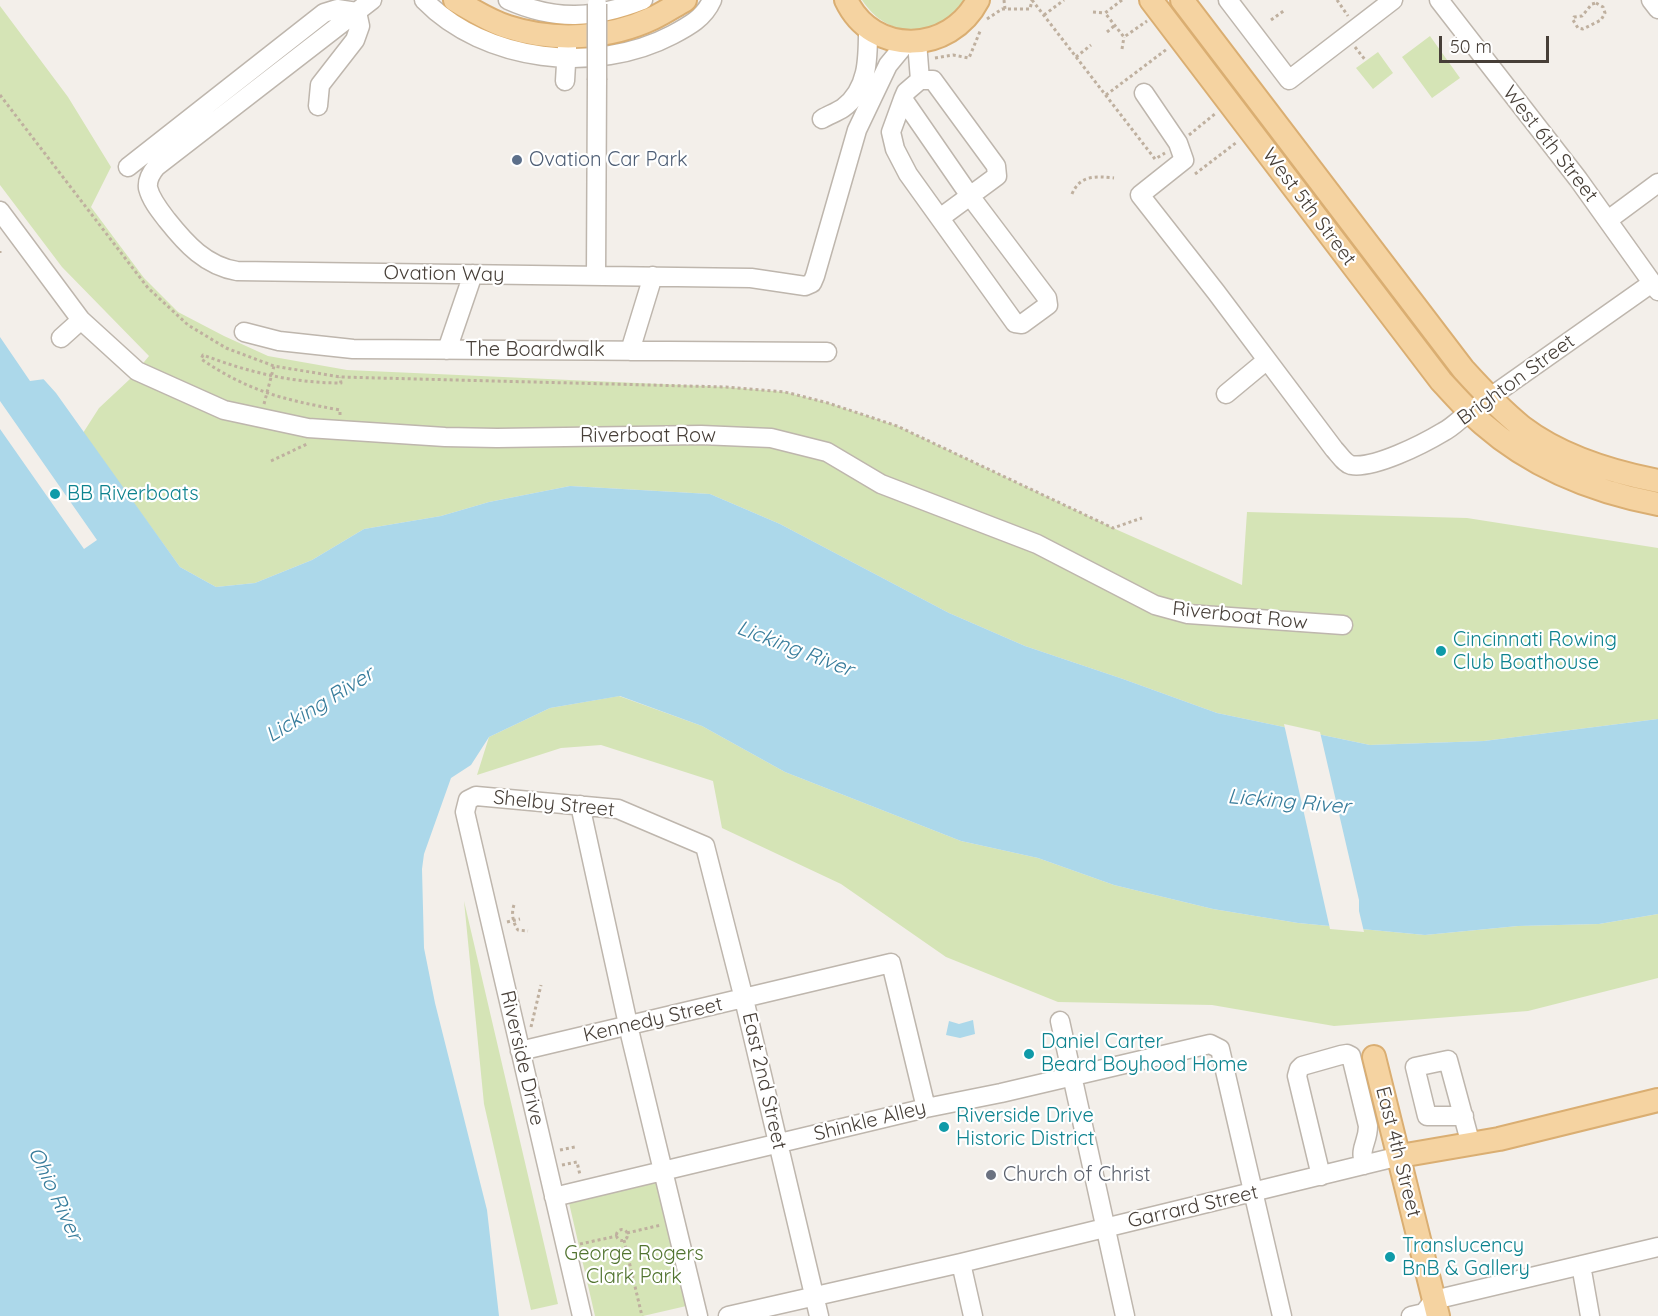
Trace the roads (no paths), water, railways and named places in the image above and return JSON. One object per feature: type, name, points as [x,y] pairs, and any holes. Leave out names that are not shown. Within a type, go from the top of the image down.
[{"type":"main road","points":[[455,0],[478,14],[508,27],[534,33],[567,47],[653,18],[685,0]]},
{"type":"main road","points":[[846,0],[856,17],[868,28],[891,39],[912,42],[941,36],[955,28],[970,13],[984,9]]},
{"type":"main road","name":"West 5th Street","points":[[1182,0],[1463,369],[1490,398],[1524,428],[1549,443],[1611,469],[1658,481]]},
{"type":"main road","name":"West 5th Street","points":[[1150,10],[1436,374],[1469,412],[1502,439],[1573,479],[1623,497],[1658,504]]},
{"type":"main road","name":"East 4th Street","points":[[1374,1057],[1436,1308]]},
{"type":"main road","name":"Garrard Street","points":[[1400,1156],[1471,1145],[1658,1100]]},
{"type":"street","name":"Ovation Way","points":[[372,0],[156,167],[148,181],[150,194],[156,205],[193,249],[207,261],[225,269],[237,271],[751,278],[802,286]]},
{"type":"street","points":[[424,0],[439,13],[483,39],[546,57],[567,47],[622,53],[648,45],[691,25],[707,10],[712,0]]},
{"type":"street","points":[[508,0],[540,13],[561,16],[610,11],[643,0]]},
{"type":"street","points":[[1228,0],[1289,80],[1393,0]]},
{"type":"street","name":"West 6th Street","points":[[1439,0],[1608,220],[1655,287]]},
{"type":"street","points":[[1651,0],[1658,9]]},
{"type":"street","points":[[596,276],[597,4]]},
{"type":"street","points":[[128,167],[324,13],[337,9],[357,12],[360,26],[355,40],[320,85],[318,106]]},
{"type":"street","points":[[822,119],[844,108],[864,80],[868,58],[868,28]]},
{"type":"street","points":[[912,42],[920,80]]},
{"type":"street","points":[[802,286],[812,283],[815,276],[857,130],[888,65],[912,42]]},
{"type":"street","points":[[566,81],[567,47]]},
{"type":"street","points":[[903,99],[970,196],[1047,298],[1048,305],[1022,324],[1015,323],[908,174],[891,132],[903,99],[906,92],[920,80],[933,80],[996,166],[997,176],[970,196],[940,218]]},
{"type":"street","points":[[1144,93],[1178,143],[1184,160],[1140,195],[1267,360],[1226,394]]},
{"type":"street","points":[[1608,220],[1658,183]]},
{"type":"street","name":"Riverboat Row","points":[[0,211],[81,320],[137,371],[224,410],[261,414],[308,428],[337,423],[497,438],[701,435],[771,438],[827,452],[881,484],[920,497],[1037,544],[1155,605],[1188,614],[1343,625]]},
{"type":"street","points":[[802,286],[818,229]]},
{"type":"street","points":[[447,350],[473,274]]},
{"type":"street","points":[[630,351],[653,276]]},
{"type":"street","name":"Brighton Street","points":[[1267,360],[1345,462],[1351,465],[1372,463],[1411,450],[1445,431],[1469,412],[1655,287]]},
{"type":"street","points":[[61,339],[81,320]]},
{"type":"street","name":"The Boardwalk","points":[[244,332],[279,341],[353,349],[827,352]]},
{"type":"street","name":"Shelby Street","points":[[468,800],[476,796],[618,809],[705,846]]},
{"type":"street","name":"Riverside Drive","points":[[468,800],[465,812],[582,1316]]},
{"type":"street","points":[[580,805],[629,1026],[698,1316]]},
{"type":"street","name":"East 2nd Street","points":[[705,846],[779,1143],[819,1316]]},
{"type":"street","name":"Kennedy Street","points":[[520,1051],[891,963],[926,1107]]},
{"type":"street","points":[[1060,1021],[1125,1316]]},
{"type":"street","name":"Shinkle Alley","points":[[554,1197],[926,1107],[1072,1077],[1210,1044],[1220,1048],[1253,1193]]},
{"type":"street","points":[[1321,1176],[1298,1076],[1299,1069],[1302,1066],[1341,1055],[1351,1056],[1368,1126],[1368,1134],[1361,1151],[1364,1165]]},
{"type":"street","points":[[1464,1116],[1471,1145]]},
{"type":"street","name":"Garrard Street","points":[[728,1316],[961,1263],[1400,1156]]},
{"type":"street","points":[[1253,1193],[1282,1316]]},
{"type":"street","points":[[1411,1316],[1581,1265],[1658,1247]]},
{"type":"street","points":[[961,1263],[973,1316]]},
{"type":"street","points":[[1581,1265],[1590,1316]]},
{"type":"water","points":[[0,325],[20,353],[56,393],[180,567],[216,587],[255,583],[312,560],[364,529],[441,516],[489,502],[570,486],[710,494],[780,524],[949,613],[1025,646],[1217,713],[1370,745],[1484,741],[1658,719],[1658,914],[1599,924],[1518,926],[1425,935],[1298,923],[1213,909],[1114,885],[1038,858],[961,841],[785,772],[702,726],[620,696],[550,708],[489,737],[471,765],[451,778],[424,854],[422,869],[424,948],[435,1003],[487,1210],[499,1316],[0,1316]]},
{"type":"water","points":[[973,1020],[975,1034],[960,1038],[946,1035],[949,1021],[959,1024]]},
{"type":"place","name":"Ovation Car Park","points":[[517,160]]},
{"type":"place","name":"BB Riverboats","points":[[55,494]]},
{"type":"place","name":"Cincinnati Rowing Club Boathouse","points":[[1441,651]]},
{"type":"place","name":"Daniel Carter Beard Boyhood Home","points":[[1029,1054]]},
{"type":"place","name":"Riverside Drive Historic District","points":[[944,1127]]},
{"type":"place","name":"Church of Christ","points":[[991,1175]]},
{"type":"place","name":"Translucency BnB & Gallery","points":[[1390,1257]]},
{"type":"water label","name":"Licking River","points":[[795,649]]},
{"type":"water label","name":"Licking River","points":[[320,705]]},
{"type":"water label","name":"Licking River","points":[[1289,802]]},
{"type":"water label","name":"Ohio River","points":[[55,1194]]},
{"type":"park label","name":"George Rogers Clark Park","points":[[634,1266]]}]
